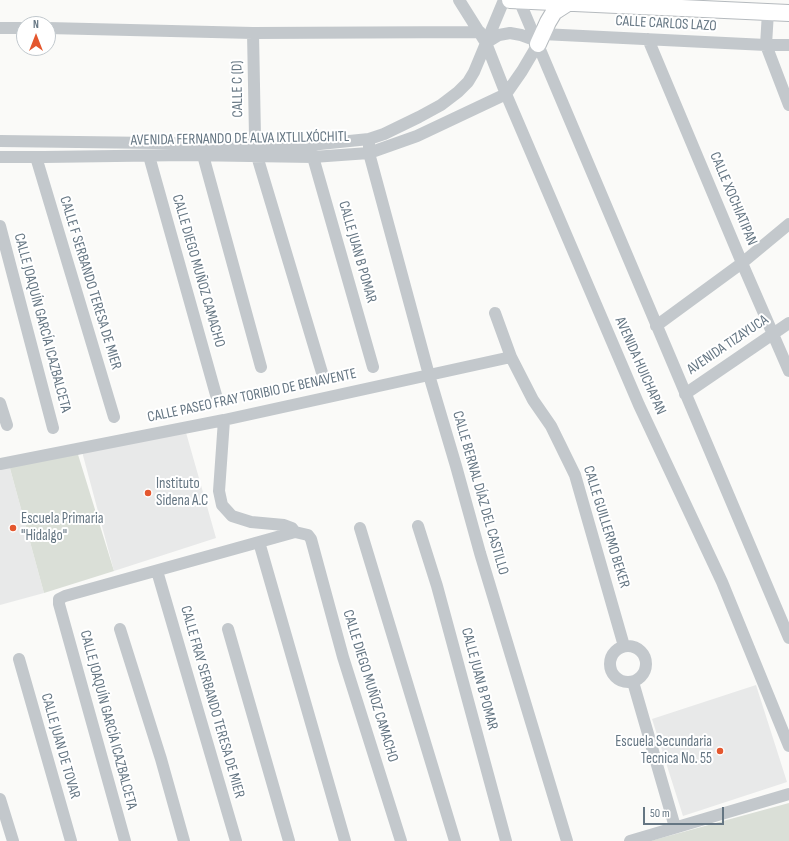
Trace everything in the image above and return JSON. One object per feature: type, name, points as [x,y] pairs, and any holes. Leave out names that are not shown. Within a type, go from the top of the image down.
[{"type":"main road","points":[[518,2],[701,4],[768,16],[789,13]]},
{"type":"main road","points":[[537,35],[554,12],[568,2]]},
{"type":"street","name":"AVENIDA FERNANDO DE ALVA IXTLILXÓCHITL","points":[[0,157],[202,155],[257,156],[312,151],[369,139],[384,134],[441,105],[468,82],[474,72],[480,34],[504,0]]},
{"type":"street","name":"AVENIDA HUICHAPAN","points":[[518,2],[537,35],[656,326],[789,638]]},
{"type":"street","name":"AVENIDA HUICHAPAN","points":[[462,4],[480,34],[639,405],[722,582],[789,746]]},
{"type":"street","points":[[768,16],[766,43],[789,105]]},
{"type":"street","points":[[0,28],[16,28]]},
{"type":"street","points":[[56,28],[253,33],[499,35],[510,33],[522,35],[532,39],[537,35]]},
{"type":"street","name":"CALLE C (D)","points":[[253,33],[255,144],[257,156]]},
{"type":"street","name":"AVENIDA FERNANDO DE ALVA IXTLILXÓCHITL","points":[[0,141],[255,144],[312,151],[369,152],[417,136],[506,94],[522,71],[537,35]]},
{"type":"street","name":"CALLE CARLOS LAZO","points":[[537,35],[789,45]]},
{"type":"street","name":"CALLE XOCHIATIPAN","points":[[648,39],[789,371]]},
{"type":"street","name":"CALLE BERNAL DÍAZ DEL CASTILLO","points":[[369,139],[369,152],[429,375],[480,553],[568,841]]},
{"type":"street","points":[[199,143],[261,367]]},
{"type":"street","name":"CALLE JUAN B POMAR","points":[[312,151],[373,367]]},
{"type":"street","name":"CALLE DIEGO MUÑOZ CAMACHO","points":[[148,156],[216,395]]},
{"type":"street","points":[[257,156],[323,376]]},
{"type":"street","name":"CALLE F SERBANDO TERESA DE MIER","points":[[36,157],[114,417]]},
{"type":"street","points":[[656,326],[742,263],[789,224]]},
{"type":"street","name":"CALLE JOAQUÍN GARCÍA ICAZBALCETA","points":[[0,226],[53,428]]},
{"type":"street","name":"CALLE GUILLERMO BEKER","points":[[495,313],[511,357],[533,400],[551,426],[575,475],[624,646]]},
{"type":"street","name":"AVENIDA TIZAYUCA","points":[[685,394],[789,323]]},
{"type":"street","name":"CALLE PASEO FRAY TORIBIO DE BENAVENTE","points":[[0,464],[224,420],[511,357]]},
{"type":"street","points":[[0,402],[7,425]]},
{"type":"street","points":[[224,420],[219,490],[222,505],[232,516],[251,522],[284,525],[292,528],[296,532]]},
{"type":"street","name":"CALLE JUAN B POMAR","points":[[418,526],[437,586],[506,841]]},
{"type":"street","points":[[360,528],[454,841]]},
{"type":"street","points":[[157,572],[296,532]]},
{"type":"street","name":"CALLE DIEGO MUÑOZ CAMACHO","points":[[296,532],[308,535],[311,539],[343,657],[401,841]]},
{"type":"street","points":[[259,542],[345,841]]},
{"type":"street","name":"CALLE JOAQUÍN GARCÍA ICAZBALCETA","points":[[125,841],[60,608],[60,599],[65,596],[157,572]]},
{"type":"street","name":"CALLE FRAY SERBANDO TERESA DE MIER","points":[[157,572],[236,841]]},
{"type":"street","points":[[120,629],[161,759],[184,841]]},
{"type":"street","points":[[228,629],[289,841]]},
{"type":"street","points":[[624,646],[638,648],[646,659],[644,673],[633,682],[619,680],[610,668],[612,654],[617,649],[624,646]]},
{"type":"street","name":"CALLE JUAN DE TOVAR","points":[[19,659],[71,841]]},
{"type":"street","points":[[633,682],[674,827]]},
{"type":"street","points":[[630,841],[789,794]]},
{"type":"street","points":[[0,799],[13,841]]},
{"type":"shaded area","name":"Instituto Sidena A.C","points":[[185,429],[216,538],[114,571],[81,448]]},
{"type":"shaded area","points":[[76,448],[114,571],[44,593],[8,461]]},
{"type":"shaded area","name":"Escuela Primaria \"Hidalgo\"","points":[[8,461],[44,593],[0,605],[0,463]]},
{"type":"shaded area","name":"Escuela Secundaria Tecnica No. 55","points":[[756,685],[787,782],[683,816],[652,719]]},
{"type":"shaded area","points":[[789,803],[789,841],[650,841]]},
{"type":"place","name":"Instituto Sidena A.C","points":[[148,493]]},
{"type":"place","name":"Escuela Primaria \"Hidalgo\"","points":[[13,528]]},
{"type":"place","name":"Escuela Secundaria Tecnica No. 55","points":[[720,751]]}]
